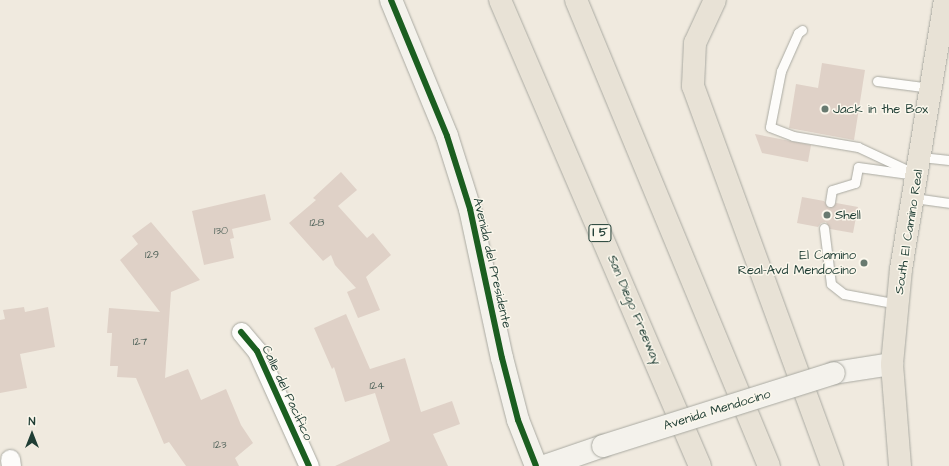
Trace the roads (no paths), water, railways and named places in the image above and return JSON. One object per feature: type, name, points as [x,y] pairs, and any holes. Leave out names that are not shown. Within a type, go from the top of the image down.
[{"type":"main road","name":"Avenida del Presidente","points":[[391,0],[449,143],[470,209],[502,358],[518,420],[536,466]]},
{"type":"main road","name":"San Diego Freeway","points":[[500,0],[700,466]]},
{"type":"main road","points":[[576,0],[770,466]]},
{"type":"main road","points":[[715,0],[695,43],[693,86],[832,466]]},
{"type":"main road","name":"South El Camino Real","points":[[900,466],[892,364],[898,304],[945,0]]},
{"type":"main road","name":"Avenida Mendocino","points":[[545,466],[603,446],[834,373],[892,364]]},
{"type":"street","name":"Calle del Pacifico","points":[[241,332],[257,351],[309,466]]},
{"type":"lane","points":[[802,30],[798,33],[781,71],[770,127],[793,136],[858,148],[920,166]]},
{"type":"lane","points":[[877,81],[932,88]]},
{"type":"lane","points":[[830,202],[832,190],[855,183],[858,167],[920,166],[949,160]]},
{"type":"lane","points":[[914,198],[949,203]]},
{"type":"lane","points":[[824,228],[832,284],[844,294],[898,304]]},
{"type":"place","name":"Jack in the Box","points":[[825,109]]},
{"type":"place","name":"Shell","points":[[827,215]]},
{"type":"place","name":"El Camino Real-Avd Mendocino","points":[[864,263]]}]
